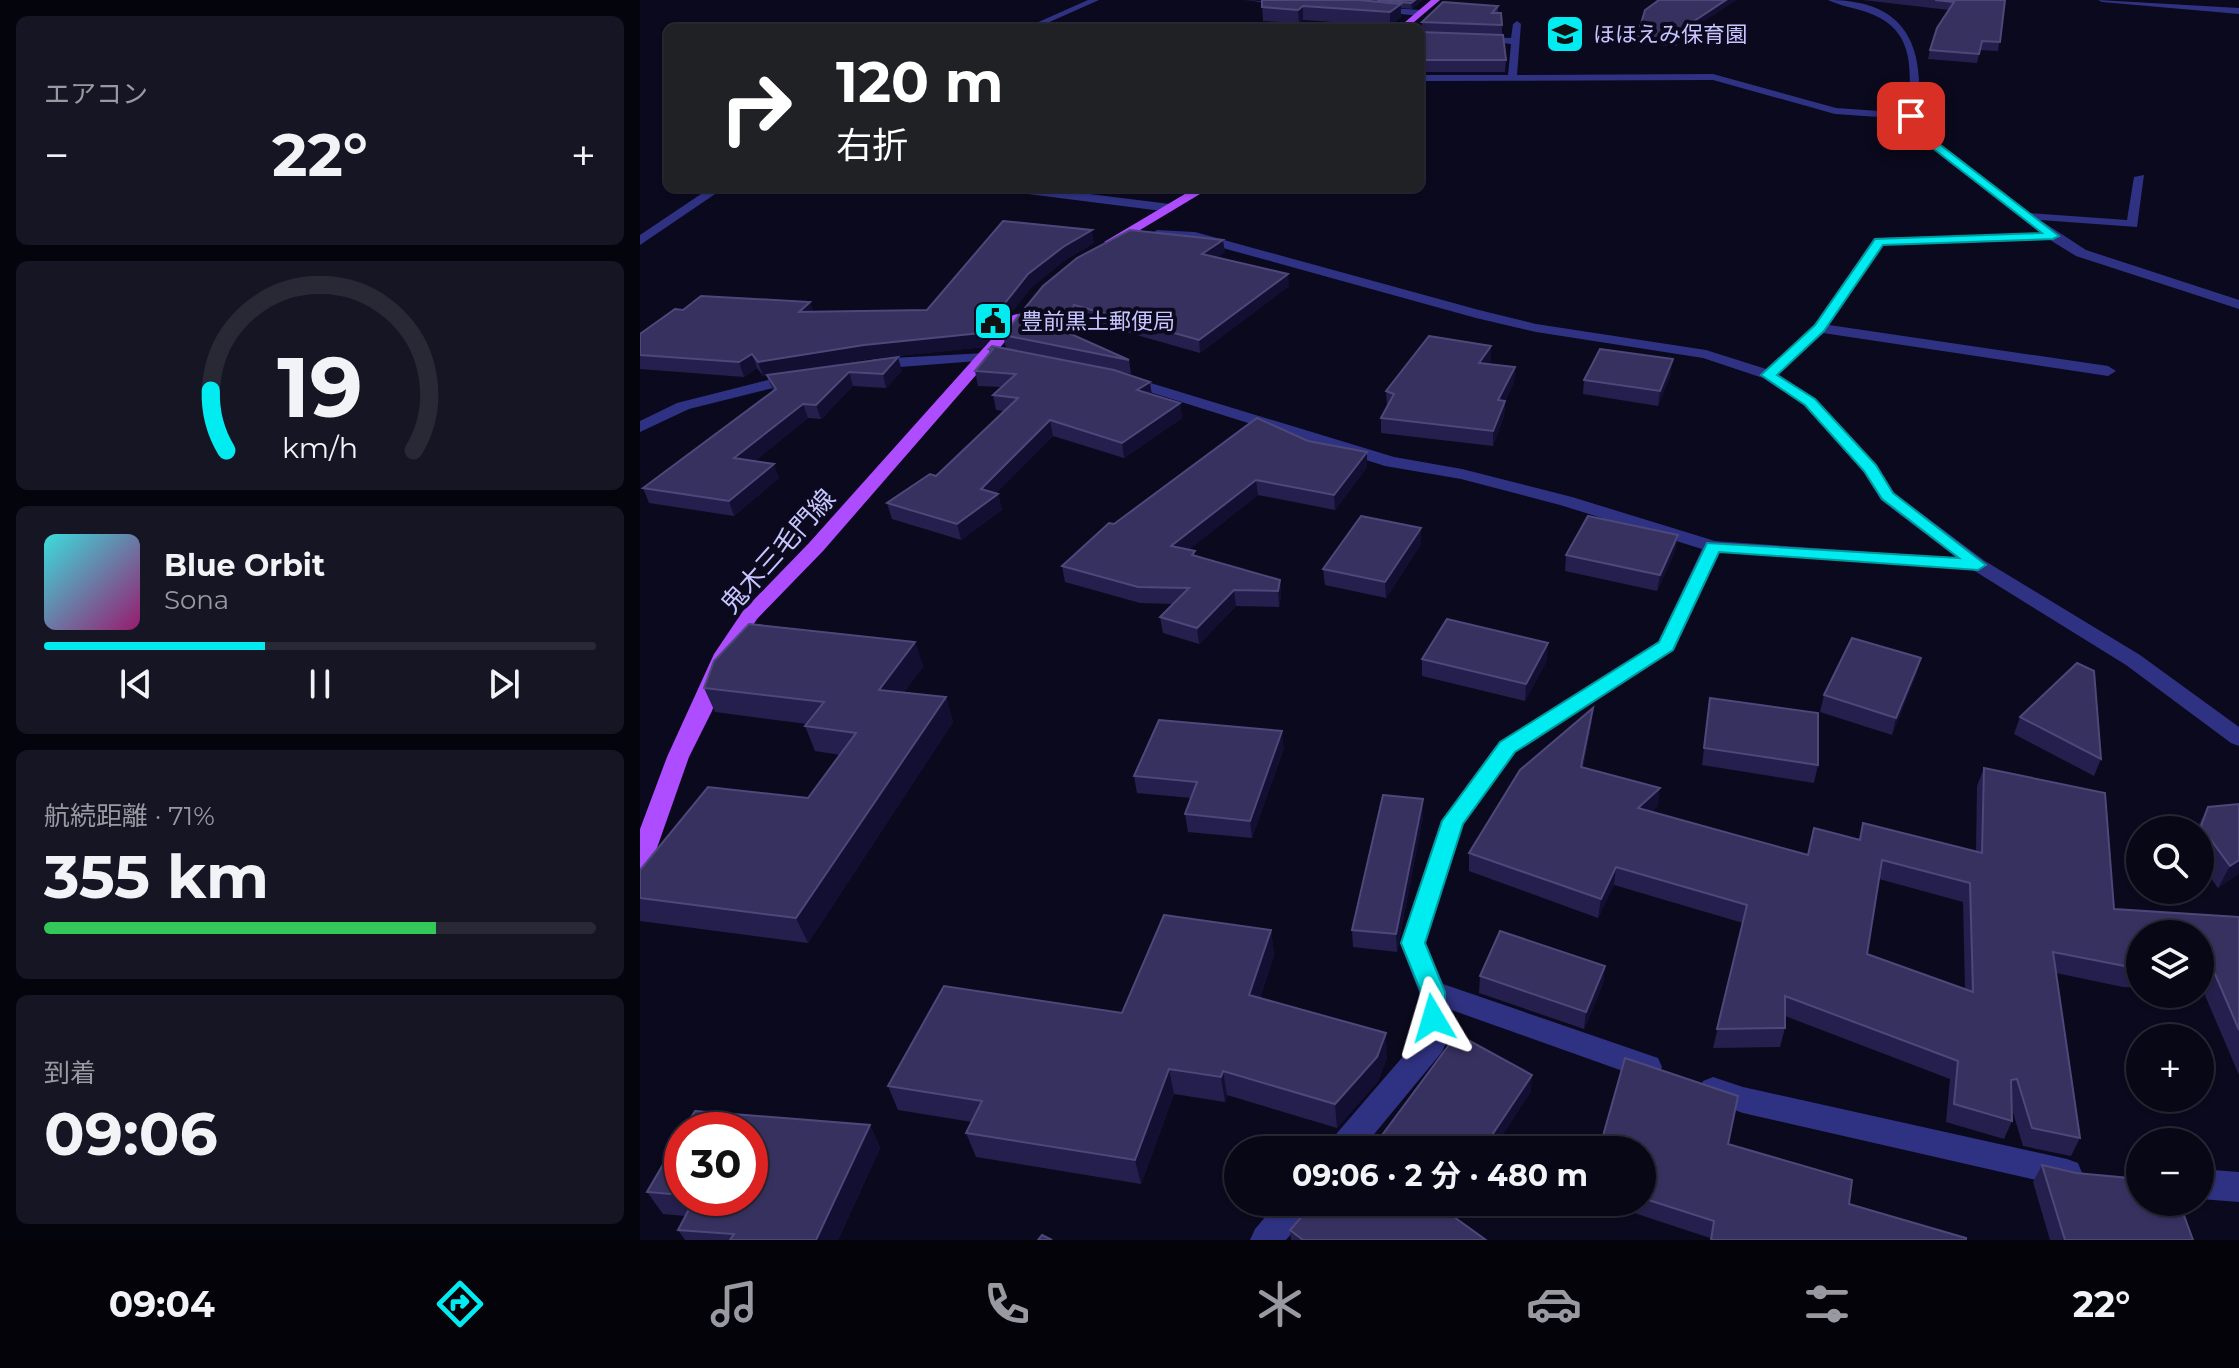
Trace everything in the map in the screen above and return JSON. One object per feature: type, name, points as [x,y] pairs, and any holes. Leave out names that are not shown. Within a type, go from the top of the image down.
[{"type":"main road","points":[[1407,24],[1436,0]]},
{"type":"main road","points":[[1094,252],[1197,192]]},
{"type":"main road","name":"鬼木三毛門線","points":[[640,862],[678,757],[701,711],[721,659],[750,615],[788,579],[994,355],[1028,305]]},
{"type":"street","points":[[1038,24],[1095,0]]},
{"type":"street","points":[[1248,0],[1305,4]]},
{"type":"street","points":[[2102,0],[2238,11]]},
{"type":"street","points":[[2232,0],[2238,11]]},
{"type":"street","points":[[1836,1],[1879,15],[1901,28],[1909,46],[1915,91],[1911,116],[1916,131],[2031,216],[2053,236],[2081,253],[2116,267],[2239,305]]},
{"type":"street","points":[[1363,8],[1420,13]]},
{"type":"street","points":[[1512,78],[1517,24]]},
{"type":"street","points":[[1468,40],[1515,41]]},
{"type":"street","points":[[1424,78],[1713,77],[1835,111],[1911,116]]},
{"type":"street","points":[[2031,216],[2133,224],[2140,177]]},
{"type":"street","points":[[640,241],[712,192]]},
{"type":"street","points":[[1044,192],[1170,208]]},
{"type":"street","points":[[1127,232],[1195,236],[1476,314],[1536,328],[1706,354],[1768,375],[1810,402],[1870,468],[1887,496],[1978,565],[2133,660],[2239,738]]},
{"type":"street","points":[[1768,375],[1820,328],[1879,241],[2053,236]]},
{"type":"street","points":[[1820,328],[2108,371]]},
{"type":"street","points":[[861,366],[994,355]]},
{"type":"street","points":[[640,427],[668,413],[739,390],[811,375]]},
{"type":"street","points":[[1106,375],[1200,400],[1391,462],[1462,474],[1552,497],[1713,546],[1978,565]]},
{"type":"street","points":[[640,407],[668,413]]},
{"type":"street","points":[[1354,1136],[1432,1043],[1433,992],[1413,943],[1453,821],[1507,747],[1667,645],[1713,546]]},
{"type":"street","points":[[1433,992],[1758,1104],[2067,1173],[2096,1176]]},
{"type":"street","points":[[2214,1185],[2239,1187]]},
{"type":"street","points":[[1266,1240],[1286,1216]]},
{"type":"building","points":[[1262,0],[1359,0],[1401,4],[1390,12],[1303,6],[1298,10],[1262,7]]},
{"type":"building","points":[[1377,0],[1415,0],[1411,3]]},
{"type":"building","points":[[1659,0],[1726,0],[1679,31],[1678,39],[1637,37],[1645,10]]},
{"type":"building","points":[[1935,0],[2005,0],[2000,42],[1982,41],[1979,54],[1930,50],[1937,28],[1954,2]]},
{"type":"building","points":[[1443,2],[1498,6],[1492,13],[1501,13],[1502,25],[1422,22]]},
{"type":"building","points":[[1424,32],[1503,35],[1506,60],[1424,60]]},
{"type":"building","points":[[1003,221],[1092,230],[1063,247],[1028,274],[981,333],[864,345],[758,362],[752,354],[739,362],[640,355],[640,334],[675,309],[683,310],[701,296],[810,302],[799,312],[927,310]]},
{"type":"building","points":[[1130,230],[1223,240],[1202,254],[1288,274],[1199,340],[1074,305],[1064,331],[1129,360],[1003,335],[1043,286],[1077,258]]},
{"type":"building","points":[[1429,336],[1491,346],[1479,363],[1515,367],[1498,400],[1505,401],[1493,431],[1381,418],[1394,394],[1386,391]]},
{"type":"building","points":[[992,346],[1114,370],[1150,382],[1137,390],[1180,403],[1122,443],[1050,420],[981,489],[998,494],[957,524],[887,503],[930,474],[936,476],[1018,398],[993,395],[1016,374],[975,371],[993,349],[989,349]]},
{"type":"building","points":[[1600,349],[1673,359],[1660,391],[1584,380]]},
{"type":"building","points":[[898,357],[883,374],[849,372],[816,405],[803,404],[734,458],[774,464],[729,501],[643,488],[776,389],[767,375]]},
{"type":"building","points":[[1257,418],[1308,441],[1367,452],[1334,495],[1256,480],[1171,546],[1280,580],[1278,591],[1234,590],[1197,628],[1160,617],[1189,588],[1138,587],[1062,566],[1109,523],[1114,524]]},
{"type":"building","points":[[1361,516],[1421,528],[1385,582],[1323,569]]},
{"type":"building","points":[[1588,516],[1678,535],[1660,575],[1566,555]]},
{"type":"building","points":[[1447,619],[1548,643],[1526,684],[1422,659]]},
{"type":"building","points":[[749,624],[915,642],[879,690],[946,697],[796,918],[640,898],[640,870],[708,787],[808,798],[856,733],[805,726],[824,702],[704,688],[714,661]]},
{"type":"building","points":[[1852,638],[1921,658],[1896,718],[1824,695]]},
{"type":"building","points":[[2077,663],[2094,671],[2101,759],[2020,717]]},
{"type":"building","points":[[1710,698],[1818,713],[1818,765],[1704,748]]},
{"type":"building","points":[[1593,708],[1581,767],[1660,788],[1638,808],[1808,855],[1814,828],[1860,840],[1863,823],[1982,853],[1984,768],[2105,793],[2114,909],[2239,917],[2239,1030],[2214,974],[2214,920],[2126,920],[2126,966],[2053,952],[2080,1138],[2032,1128],[2017,1079],[2011,1080],[2012,1121],[1954,1104],[1958,1061],[1785,996],[1785,1028],[1717,1029],[1747,905],[1616,867],[1601,899],[1469,853],[1520,770]],"holes":[[[1882,860],[1970,883],[1973,992],[1867,954]]]},
{"type":"building","points":[[1159,720],[1282,731],[1250,821],[1185,814],[1197,782],[1134,776]]},
{"type":"building","points":[[1383,795],[1423,799],[1396,934],[1352,930]]},
{"type":"building","points":[[2239,804],[2239,860],[2230,866],[2214,844],[2214,816],[2205,816],[2208,807]]},
{"type":"building","points":[[1164,915],[1271,930],[1249,995],[1386,1033],[1377,1057],[1335,1104],[1223,1071],[1221,1077],[1169,1069],[1135,1160],[966,1133],[982,1101],[888,1086],[944,986],[1122,1013]]},
{"type":"building","points":[[1500,931],[1605,966],[1586,1012],[1480,976]]},
{"type":"building","points":[[1457,1034],[1532,1075],[1491,1136],[1381,1136]]},
{"type":"building","points":[[1625,1058],[1738,1096],[1728,1144],[1852,1180],[1849,1204],[1966,1240],[1711,1240],[1714,1221],[1656,1202],[1656,1136],[1603,1136]]},
{"type":"building","points":[[768,1117],[870,1125],[816,1240],[730,1240],[734,1234],[678,1230],[685,1216],[768,1216]]},
{"type":"building","points":[[664,1163],[664,1193],[647,1192]]},
{"type":"building","points":[[2042,1165],[2076,1173],[2126,1178],[2126,1216],[2184,1216],[2193,1240],[2065,1240]]},
{"type":"building","points":[[1302,1216],[1453,1216],[1486,1240],[1303,1240],[1290,1230]]},
{"type":"place","name":"ほほえみ保育園","points":[[1565,34]]},
{"type":"place","name":"豊前黒土郵便局","points":[[993,321]]},
{"type":"route","points":[[1433,1018],[1433,992],[1413,943],[1453,821],[1507,747],[1667,645],[1713,546],[1978,565],[1887,496],[1870,468],[1810,402],[1768,375],[1820,328],[1879,241],[2053,236],[2031,216],[1916,131],[1911,116]]}]
